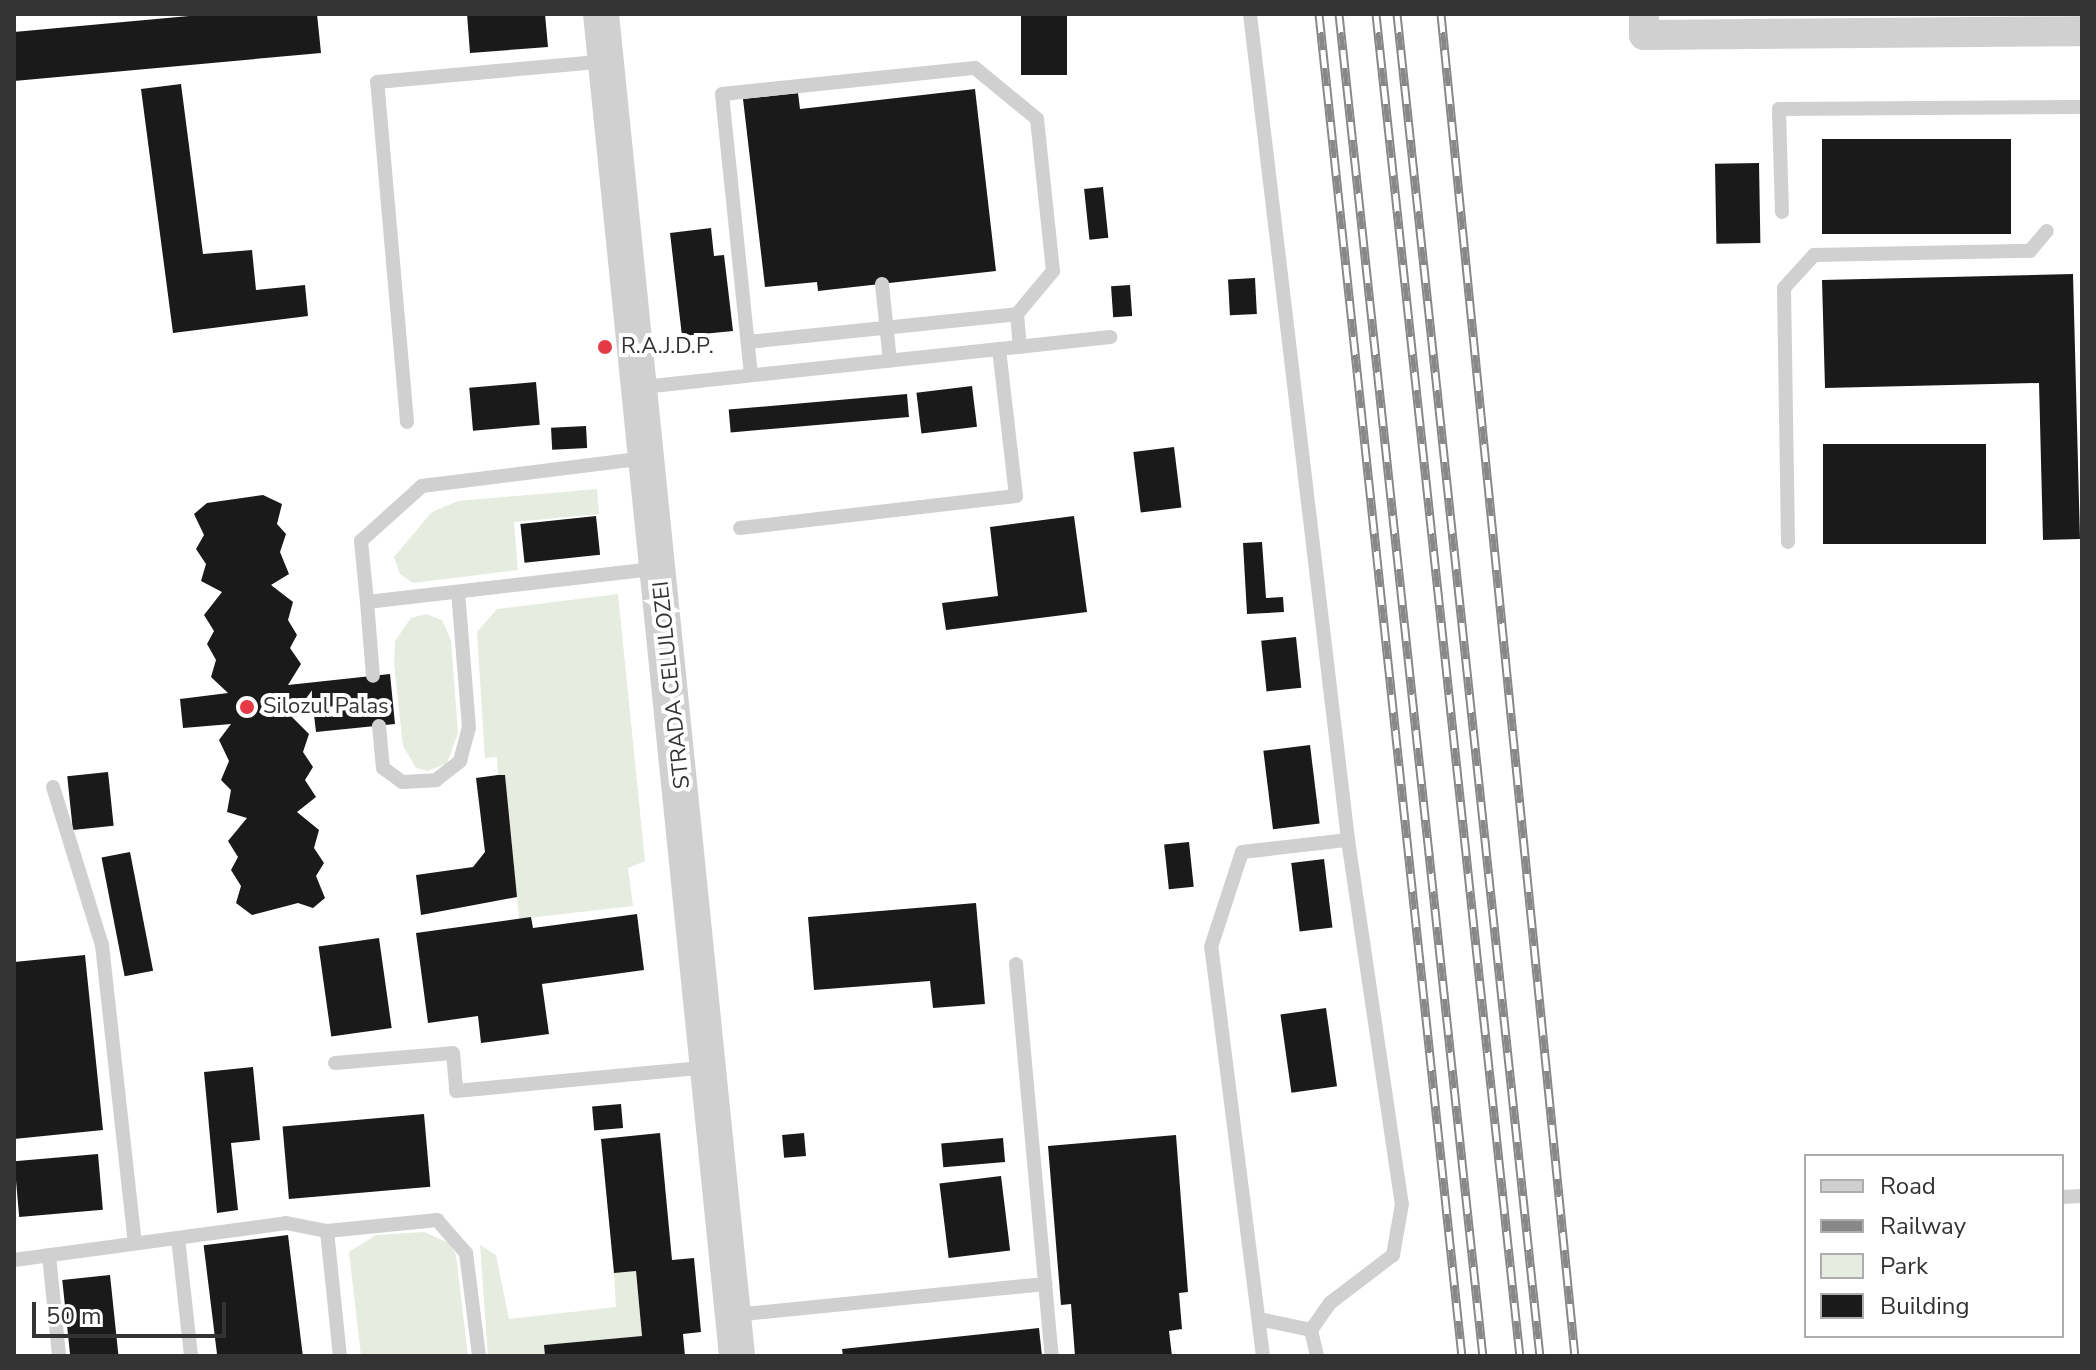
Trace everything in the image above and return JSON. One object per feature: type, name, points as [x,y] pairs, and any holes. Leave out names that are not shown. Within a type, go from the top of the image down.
[{"type":"street","name":"STRADA CELULOZEI","points":[[601,14],[643,387],[737,1356]]},
{"type":"street","points":[[1644,25],[2082,31]]},
{"type":"lane","points":[[1250,14],[1348,840],[1402,1204],[1393,1255],[1330,1303],[1311,1330],[1317,1356]]},
{"type":"lane","points":[[407,422],[377,82],[606,61]]},
{"type":"lane","points":[[748,342],[1017,314],[1053,271],[1037,119],[975,68],[722,94],[751,375]]},
{"type":"lane","points":[[1782,212],[1779,109],[2082,107]]},
{"type":"lane","points":[[1788,542],[1784,288],[1814,255],[2030,251],[2047,231]]},
{"type":"lane","points":[[882,284],[890,361]]},
{"type":"lane","points":[[1017,314],[1020,347]]},
{"type":"lane","points":[[643,387],[1110,337]]},
{"type":"lane","points":[[740,528],[1016,496],[999,349]]},
{"type":"lane","points":[[373,676],[361,541],[422,486],[650,457]]},
{"type":"lane","points":[[367,602],[661,568]]},
{"type":"lane","points":[[379,726],[383,768],[402,782],[436,780],[460,761],[469,728],[458,592]]},
{"type":"lane","points":[[53,787],[102,945],[135,1243]]},
{"type":"lane","points":[[1263,1356],[1211,947],[1242,852],[1348,840]]},
{"type":"lane","points":[[1016,964],[1052,1356]]},
{"type":"lane","points":[[335,1063],[453,1053],[456,1091],[709,1067]]},
{"type":"lane","points":[[14,1260],[286,1223],[327,1231],[437,1220],[466,1253],[479,1356]]},
{"type":"lane","points":[[327,1231],[340,1356]]},
{"type":"lane","points":[[178,1238],[191,1356]]},
{"type":"lane","points":[[49,1255],[59,1356]]},
{"type":"lane","points":[[733,1315],[1045,1284]]},
{"type":"lane","points":[[1259,1319],[1311,1330]]},
{"type":"green space","points":[[597,489],[599,514],[514,522],[518,570],[413,583],[400,574],[394,557],[432,512],[458,501]]},
{"type":"green space","points":[[618,594],[645,861],[628,868],[633,906],[519,919],[505,775],[498,775],[497,757],[485,758],[477,632],[497,609]]},
{"type":"green space","points":[[426,614],[442,620],[451,640],[458,733],[447,763],[428,771],[416,768],[403,746],[394,663],[395,641],[411,618]]},
{"type":"green space","points":[[424,1232],[449,1243],[456,1255],[468,1356],[361,1356],[349,1252],[376,1235]]},
{"type":"green space","points":[[480,1245],[496,1255],[509,1319],[616,1307],[614,1273],[636,1271],[642,1336],[545,1345],[545,1356],[488,1356]]},
{"type":"building","points":[[211,14],[317,14],[321,53],[14,81],[14,32]]},
{"type":"building","points":[[467,14],[545,14],[548,47],[470,53]]},
{"type":"building","points":[[1021,14],[1067,14],[1067,75],[1021,75]]},
{"type":"building","points":[[181,84],[203,254],[252,250],[256,290],[305,285],[308,316],[173,333],[141,89]]},
{"type":"building","points":[[975,89],[996,271],[818,291],[817,282],[765,287],[743,99],[798,93],[800,109]]},
{"type":"building","points":[[1822,139],[2011,139],[2011,234],[1822,234]]},
{"type":"building","points":[[1759,163],[1760,243],[1716,244],[1715,164]]},
{"type":"building","points":[[1103,187],[1108,238],[1089,240],[1084,189]]},
{"type":"building","points":[[711,228],[714,256],[724,255],[733,331],[682,336],[670,233]]},
{"type":"building","points":[[2073,274],[2080,539],[2043,540],[2039,383],[1825,388],[1822,280]]},
{"type":"building","points":[[1255,278],[1257,314],[1230,315],[1228,279]]},
{"type":"building","points":[[1130,285],[1132,316],[1113,317],[1111,286]]},
{"type":"building","points":[[536,382],[540,425],[473,431],[469,388]]},
{"type":"building","points":[[972,386],[977,427],[921,434],[916,393]]},
{"type":"building","points":[[907,394],[909,417],[731,433],[729,410]]},
{"type":"building","points":[[586,426],[587,448],[552,450],[551,428]]},
{"type":"building","points":[[1823,444],[1986,444],[1986,544],[1823,544]]},
{"type":"building","points":[[1174,447],[1181,508],[1141,513],[1133,452]]},
{"type":"building","name":"Silozul Palas","points":[[263,495],[282,504],[277,524],[286,534],[280,552],[289,574],[271,585],[293,602],[288,620],[297,635],[290,648],[301,664],[288,685],[390,674],[395,724],[316,732],[314,715],[292,717],[309,734],[303,752],[313,767],[305,780],[316,797],[297,812],[319,830],[314,848],[324,863],[316,876],[325,898],[313,908],[298,903],[252,915],[236,903],[241,886],[231,870],[238,857],[228,841],[247,818],[227,812],[231,790],[221,780],[229,761],[219,740],[231,724],[183,728],[180,699],[228,693],[211,677],[216,660],[207,644],[214,631],[204,615],[222,592],[201,581],[206,564],[196,549],[204,535],[194,514],[207,503]]},
{"type":"building","points":[[596,516],[600,555],[524,563],[520,524]]},
{"type":"building","points":[[1074,516],[1087,612],[946,630],[942,603],[998,596],[990,527]]},
{"type":"building","points":[[1262,542],[1266,598],[1283,597],[1284,612],[1247,614],[1243,543]]},
{"type":"building","points":[[1296,637],[1301,688],[1267,691],[1261,641]]},
{"type":"building","points":[[1310,745],[1320,823],[1273,829],[1263,751]]},
{"type":"building","points":[[108,772],[114,826],[73,830],[67,776]]},
{"type":"building","points":[[505,775],[517,897],[421,915],[416,875],[473,867],[485,852],[476,778]]},
{"type":"building","points":[[1189,842],[1194,887],[1169,889],[1164,845]]},
{"type":"building","points":[[130,852],[153,971],[125,976],[102,858]]},
{"type":"building","points":[[1324,859],[1332,927],[1300,932],[1291,863]]},
{"type":"building","points":[[976,903],[985,1004],[933,1008],[930,981],[814,990],[808,917]]},
{"type":"building","points":[[637,914],[644,970],[542,984],[549,1034],[481,1043],[478,1016],[428,1023],[416,933],[531,917],[533,928]]},
{"type":"building","points":[[379,938],[392,1028],[331,1037],[319,946]]},
{"type":"building","points":[[85,955],[103,1130],[14,1139],[14,962]]},
{"type":"building","points":[[1326,1008],[1337,1086],[1291,1093],[1280,1014]]},
{"type":"building","points":[[253,1067],[260,1140],[231,1143],[238,1210],[217,1213],[204,1072]]},
{"type":"building","points":[[621,1104],[623,1128],[594,1130],[592,1107]]},
{"type":"building","points":[[424,1114],[430,1187],[289,1199],[283,1126]]},
{"type":"building","points":[[660,1133],[672,1260],[694,1258],[701,1332],[683,1334],[685,1356],[545,1356],[544,1345],[642,1336],[636,1271],[614,1273],[601,1139]]},
{"type":"building","points":[[804,1133],[806,1156],[784,1158],[782,1135]]},
{"type":"building","points":[[1176,1135],[1188,1292],[1179,1293],[1182,1329],[1169,1331],[1172,1356],[1075,1356],[1071,1304],[1061,1305],[1048,1146]]},
{"type":"building","points":[[1003,1138],[1005,1162],[943,1167],[941,1143]]},
{"type":"building","points":[[98,1154],[103,1210],[19,1217],[14,1161]]},
{"type":"building","points":[[1001,1176],[1010,1250],[949,1258],[939,1184]]},
{"type":"building","points":[[288,1235],[303,1356],[217,1356],[204,1245]]},
{"type":"building","points":[[110,1275],[118,1356],[70,1356],[62,1280]]},
{"type":"building","points":[[1039,1328],[1042,1356],[843,1356],[842,1349]]},
{"type":"railway","points":[[1319,14],[1462,1356]]},
{"type":"railway","points":[[1339,14],[1483,1356]]},
{"type":"railway","points":[[1376,14],[1520,1356]]},
{"type":"railway","points":[[1397,14],[1540,1356]]},
{"type":"railway","points":[[1441,14],[1575,1356]]},
{"type":"place","name":"R.A.J.D.P.","points":[[605,347]]},
{"type":"place","name":"Silozul Palas","points":[[247,707]]}]
